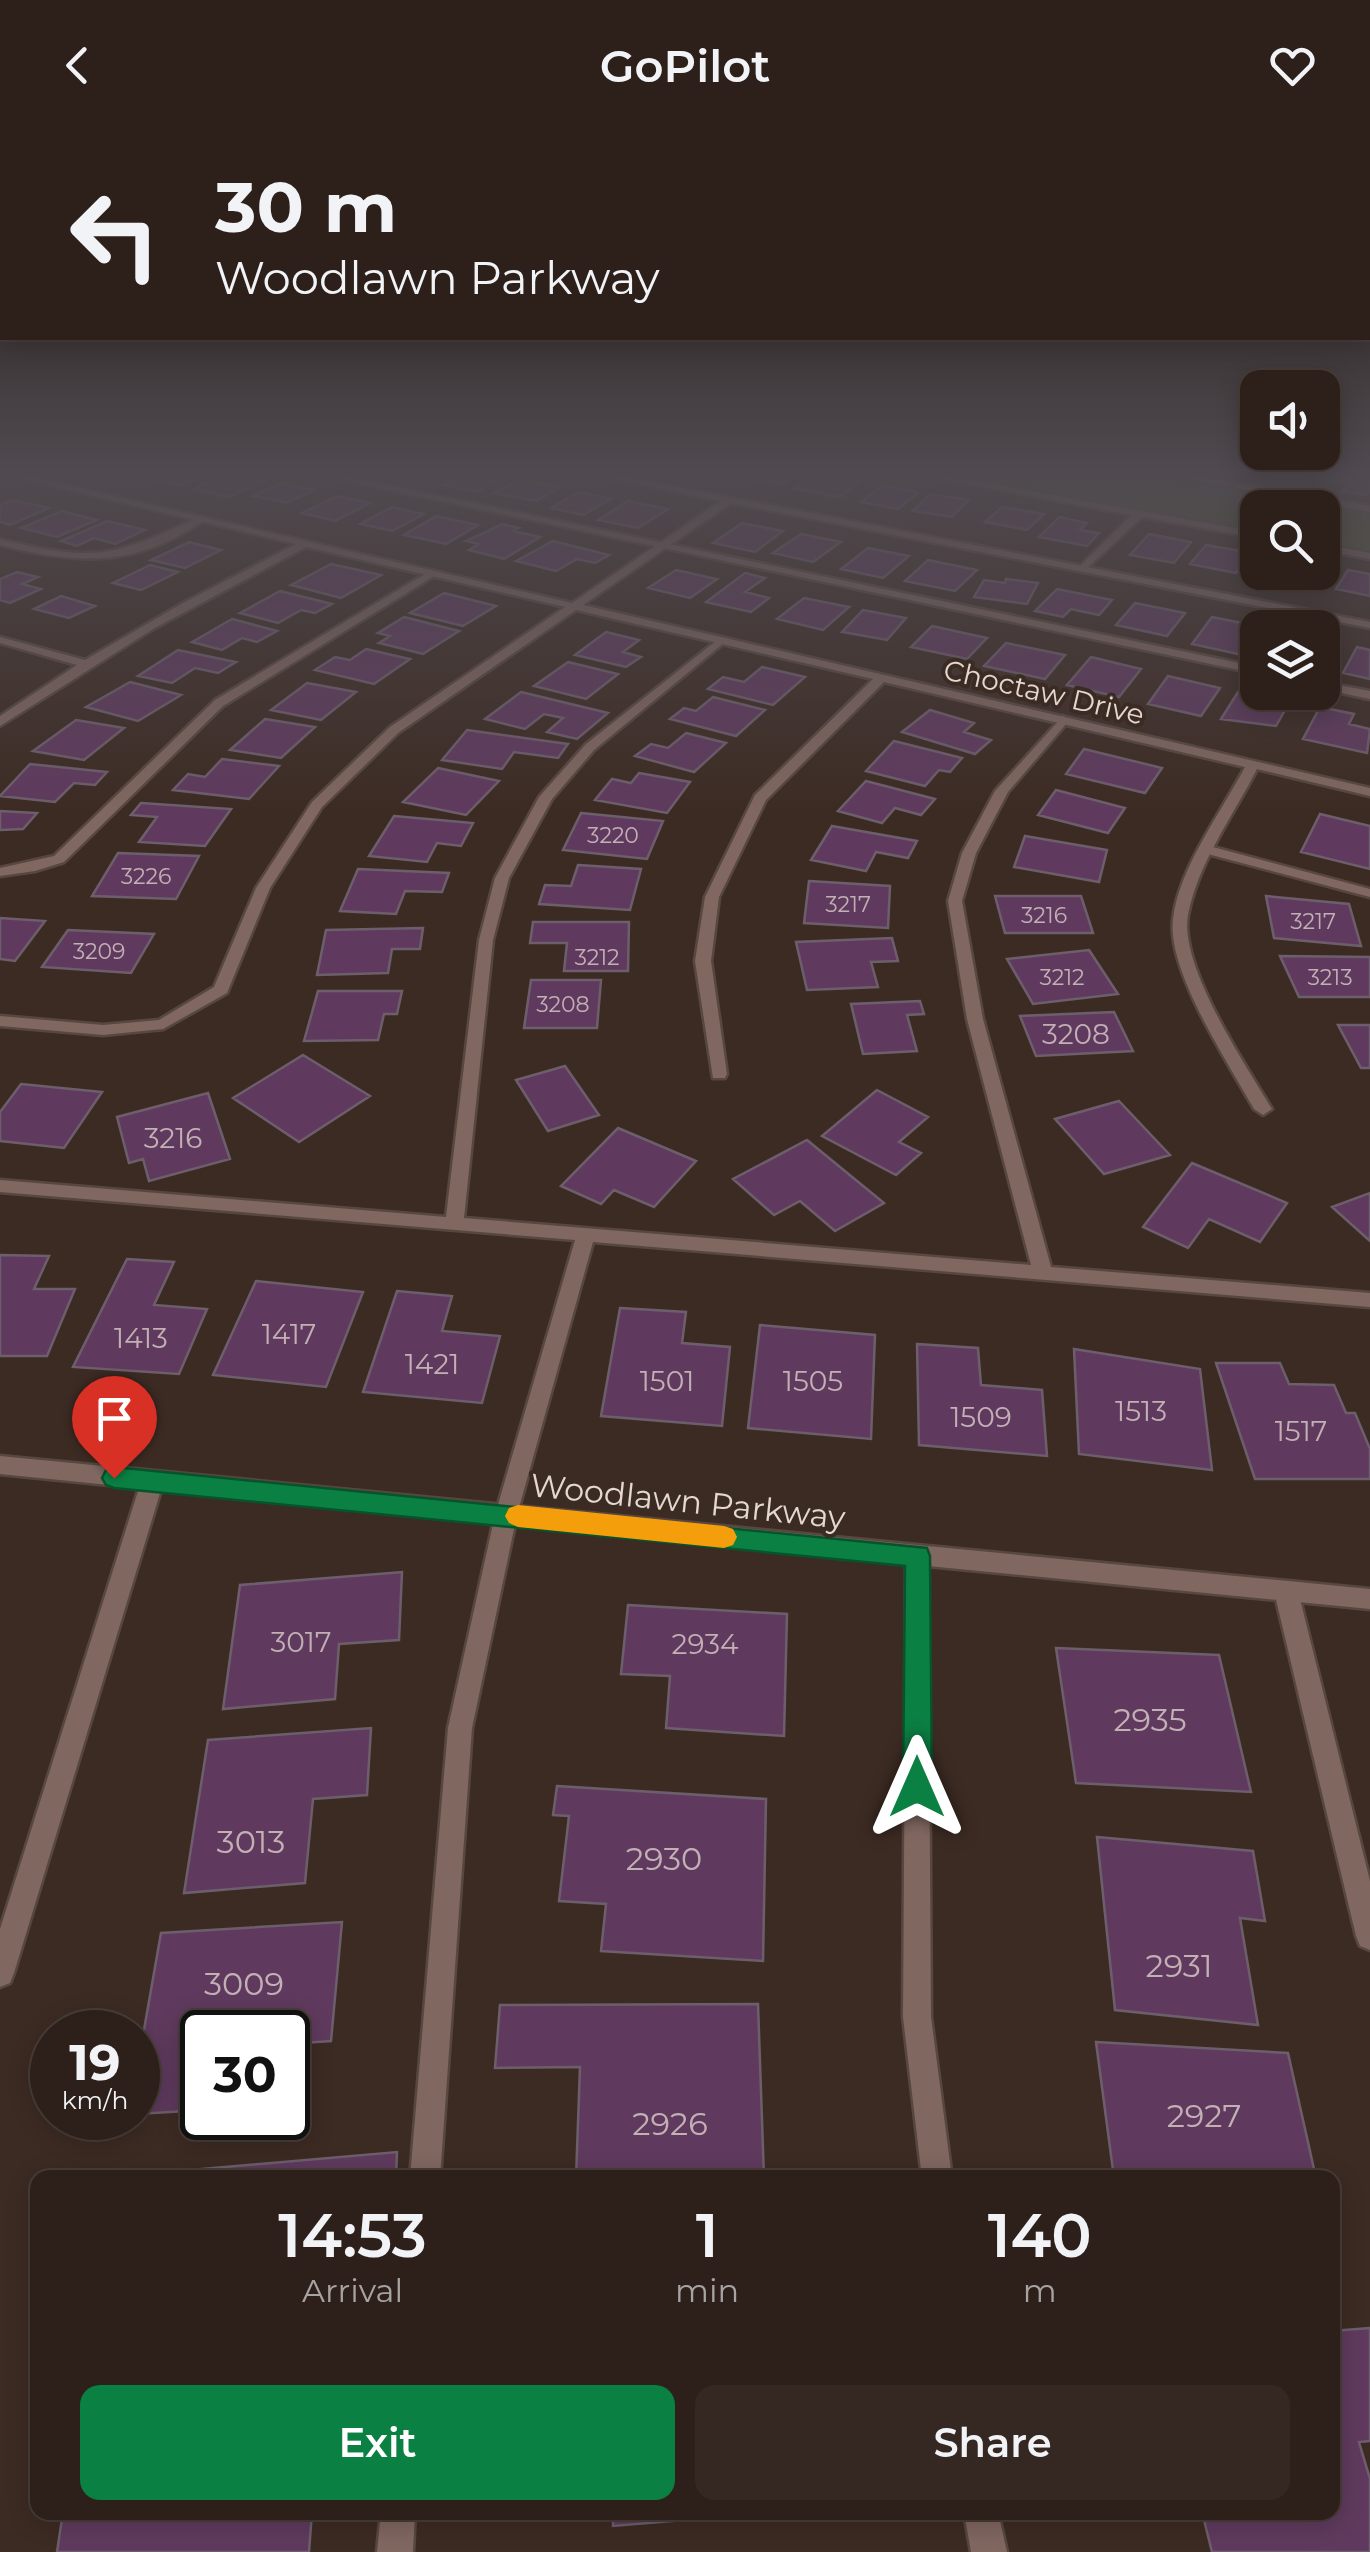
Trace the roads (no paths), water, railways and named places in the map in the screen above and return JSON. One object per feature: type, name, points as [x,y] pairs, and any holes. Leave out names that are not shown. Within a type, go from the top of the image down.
[{"type":"street","points":[[0,722],[82,663],[218,587]]},
{"type":"street","points":[[0,872],[35,868],[58,858],[219,703],[412,587]]},
{"type":"street","name":"Choctaw Drive","points":[[490,587],[1370,792]]},
{"type":"street","points":[[0,1021],[103,1030],[162,1024],[221,990],[263,888],[317,804],[394,730],[600,587]]},
{"type":"street","points":[[865,587],[1240,667]]},
{"type":"street","points":[[1176,587],[1370,625]]},
{"type":"street","points":[[0,640],[82,663]]},
{"type":"street","points":[[454,1224],[486,940],[502,878],[546,797],[590,747],[721,640]]},
{"type":"street","points":[[719,1074],[703,961],[712,896],[760,798],[882,677]]},
{"type":"street","points":[[1340,689],[1370,695]]},
{"type":"street","points":[[1043,1273],[975,1020],[955,900],[969,852],[1002,791],[1063,720]]},
{"type":"street","points":[[1253,764],[1209,850],[1179,922],[1193,983],[1263,1110]]},
{"type":"street","points":[[1209,850],[1370,892]]},
{"type":"street","points":[[0,1186],[1370,1300]]},
{"type":"street","points":[[425,2170],[460,1728],[506,1515],[586,1234]]},
{"type":"street","name":"Woodlawn Parkway","points":[[0,1465],[1370,1599]]},
{"type":"street","points":[[0,1973],[152,1482]]},
{"type":"street","points":[[918,1556],[917,2017],[937,2170]]},
{"type":"street","points":[[1286,1591],[1370,1936]]},
{"type":"street","points":[[395,2552],[397,2520]]},
{"type":"street","points":[[982,2520],[988,2552]]}]
